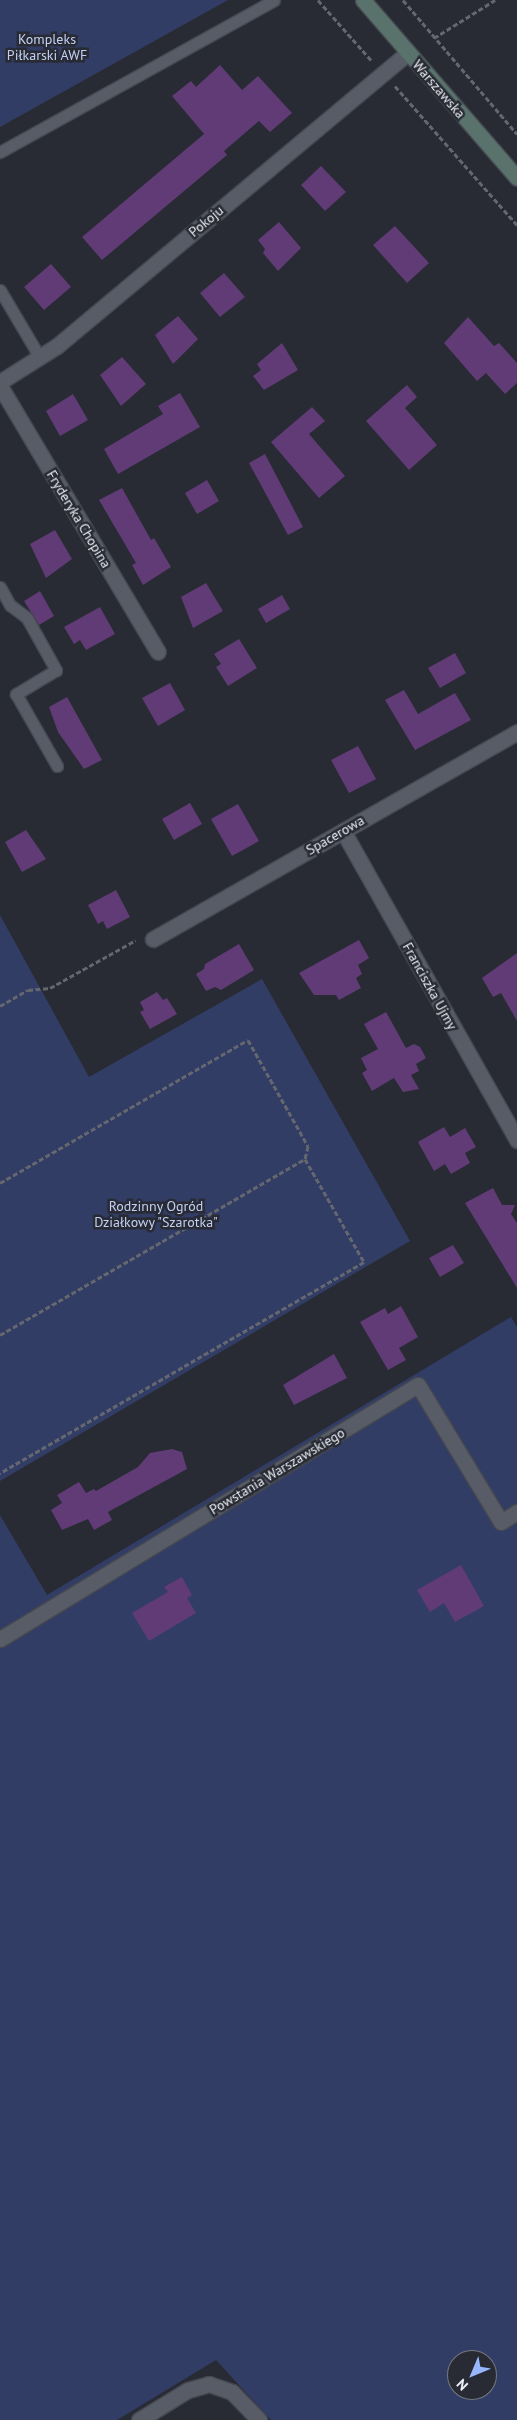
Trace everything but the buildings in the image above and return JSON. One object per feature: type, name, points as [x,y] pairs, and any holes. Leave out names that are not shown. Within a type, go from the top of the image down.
[{"type":"street","name":"Warszawska","points":[[362,0],[517,178]]},
{"type":"street","name":"Pokoju","points":[[0,382],[57,346],[407,53]]},
{"type":"street","name":"Fryderyka Chopina","points":[[0,386],[158,652]]},
{"type":"street","name":"Spacerowa","points":[[153,939],[517,732]]},
{"type":"street","name":"Franciszka Ujmy","points":[[343,831],[517,1140]]},
{"type":"street","name":"Powstania Warszawskiego","points":[[0,1639],[418,1385],[501,1522],[517,1512]]},
{"type":"street","points":[[139,2420],[188,2390],[209,2384],[232,2392],[259,2420]]},
{"type":"lane","points":[[0,152],[274,0]]},
{"type":"lane","points":[[0,290],[39,356]]},
{"type":"lane","points":[[0,587],[10,605],[27,618],[56,670],[16,694],[57,766]]},
{"type":"path","points":[[318,0],[517,225]]},
{"type":"path","points":[[403,0],[517,134]]},
{"type":"path","points":[[434,38],[495,0]]},
{"type":"path","points":[[0,1006],[28,990],[50,988],[142,937],[153,939]]},
{"type":"path","points":[[0,1183],[248,1040],[308,1146],[305,1159],[364,1262],[0,1473]]},
{"type":"path","points":[[0,1335],[305,1159]]},
{"type":"green space","name":"Kompleks Piłkarski AWF","points":[[0,0],[228,0],[0,127]]},
{"type":"green space","name":"Rodzinny Ogród Działkowy \"Szarotka\"","points":[[0,915],[89,1077],[262,979],[410,1241],[0,1481]]},
{"type":"green space","points":[[511,1317],[517,1327],[517,2420],[271,2420],[216,2360],[117,2420],[0,2420],[0,1515],[47,1595]]}]
